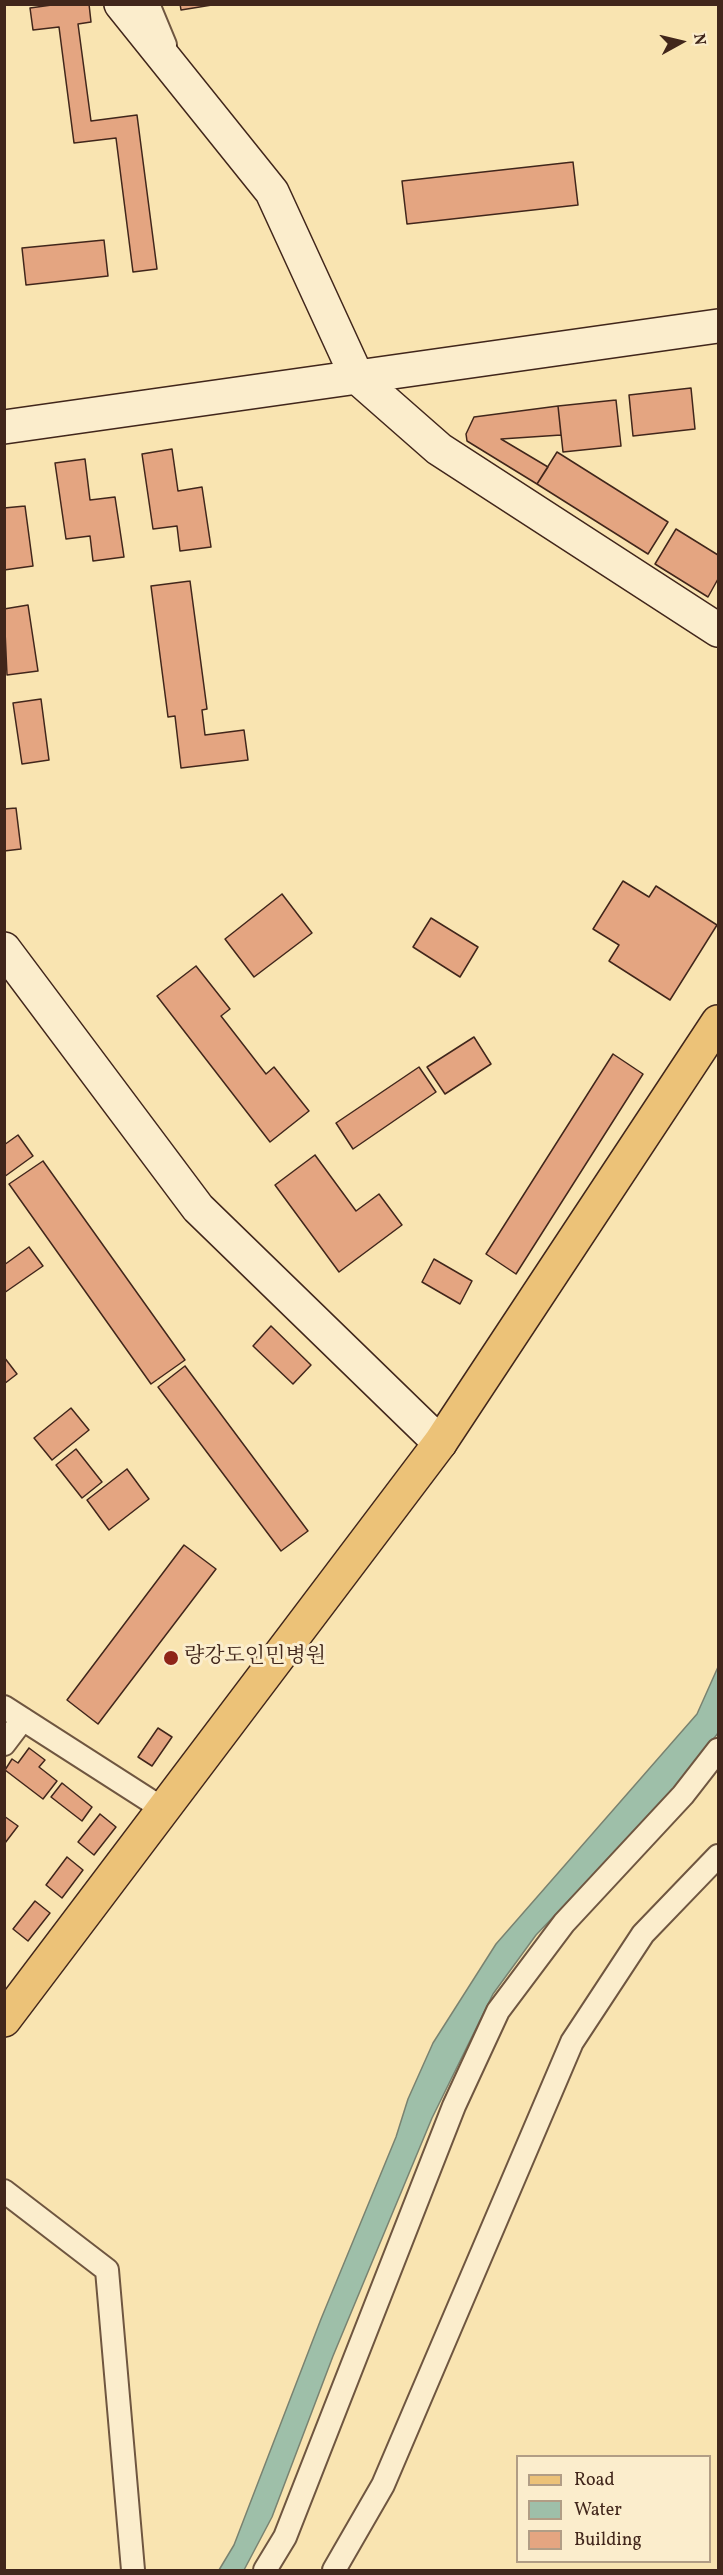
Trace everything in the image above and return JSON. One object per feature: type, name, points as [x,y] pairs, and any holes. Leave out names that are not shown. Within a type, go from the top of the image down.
[{"type":"main road","points":[[121,4],[272,192],[357,377],[439,449],[718,630]]},
{"type":"main road","points":[[4,427],[718,326]]},
{"type":"main road","points":[[4,949],[198,1208],[440,1443]]},
{"type":"main road","points":[[4,2020],[440,1443],[718,1022]]},
{"type":"street","points":[[148,4],[176,71]]},
{"type":"street","points":[[4,1707],[163,1809]]},
{"type":"street","points":[[4,1744],[23,1719]]},
{"type":"street","points":[[265,2571],[285,2536],[454,2106],[498,2011],[564,1923],[683,1796],[718,1750]]},
{"type":"street","points":[[334,2571],[383,2485],[572,2042],[643,1934],[718,1856]]},
{"type":"street","points":[[4,2191],[107,2270],[133,2571]]},
{"type":"water","points":[[718,1667],[718,1733],[675,1790],[536,1935],[493,1994],[432,2118],[333,2356],[272,2517],[244,2570],[219,2570],[234,2545],[321,2319],[396,2137],[408,2099],[433,2043],[496,1944],[697,1714]]},
{"type":"building","points":[[59,4],[89,4],[91,22],[78,24],[91,121],[137,115],[157,269],[133,272],[116,138],[74,143],[59,27],[33,30],[30,8]]},
{"type":"building","points":[[180,4],[218,4],[181,10]]},
{"type":"building","points":[[573,162],[578,205],[407,224],[402,181]]},
{"type":"building","points":[[104,240],[108,276],[26,285],[22,248]]},
{"type":"building","points":[[691,388],[695,429],[633,436],[629,395]]},
{"type":"building","points":[[616,400],[621,446],[563,452],[558,406]]},
{"type":"building","points":[[558,406],[561,435],[501,439],[548,467],[537,484],[467,441],[466,434],[474,417]]},
{"type":"building","points":[[172,449],[178,491],[202,487],[211,547],[180,551],[177,526],[153,529],[142,454]]},
{"type":"building","points":[[557,452],[668,522],[648,554],[537,484]]},
{"type":"building","points":[[85,459],[90,500],[115,497],[124,557],[93,561],[90,536],[66,539],[55,463]]},
{"type":"building","points":[[25,506],[33,566],[4,570],[4,508]]},
{"type":"building","points":[[676,529],[718,555],[718,579],[708,597],[655,564]]},
{"type":"building","points":[[190,581],[207,709],[202,710],[205,735],[244,730],[248,760],[181,768],[175,716],[168,717],[151,586]]},
{"type":"building","points":[[28,605],[38,671],[7,675],[4,609]]},
{"type":"building","points":[[41,699],[49,760],[22,764],[13,703]]},
{"type":"building","points":[[16,808],[21,849],[4,851],[4,809]]},
{"type":"building","points":[[623,881],[649,897],[656,886],[717,925],[670,1000],[609,961],[619,945],[593,929]]},
{"type":"building","points":[[282,894],[312,933],[254,977],[225,939]]},
{"type":"building","points":[[431,918],[478,947],[460,977],[413,947]]},
{"type":"building","points":[[196,966],[230,1009],[221,1016],[266,1074],[274,1067],[309,1111],[270,1142],[157,996]]},
{"type":"building","points":[[474,1037],[491,1064],[445,1094],[427,1067]]},
{"type":"building","points":[[613,1054],[643,1074],[516,1274],[486,1254]]},
{"type":"building","points":[[419,1067],[436,1092],[353,1149],[336,1123]]},
{"type":"building","points":[[18,1135],[33,1156],[4,1177],[4,1145]]},
{"type":"building","points":[[315,1155],[356,1211],[379,1194],[402,1225],[339,1272],[275,1185]]},
{"type":"building","points":[[43,1161],[185,1360],[151,1384],[9,1184]]},
{"type":"building","points":[[29,1247],[43,1266],[4,1293],[4,1265]]},
{"type":"building","points":[[434,1259],[472,1281],[460,1304],[422,1282]]},
{"type":"building","points":[[271,1326],[311,1365],[293,1384],[253,1346]]},
{"type":"building","points":[[4,1357],[17,1374],[4,1384]]},
{"type":"building","points":[[185,1366],[308,1531],[281,1551],[158,1387]]},
{"type":"building","points":[[71,1408],[89,1430],[52,1460],[34,1438]]},
{"type":"building","points":[[76,1449],[102,1482],[82,1498],[56,1465]]},
{"type":"building","points":[[127,1469],[149,1499],[109,1530],[87,1500]]},
{"type":"building","points":[[184,1545],[216,1569],[98,1724],[67,1700]]},
{"type":"building","points":[[158,1728],[172,1737],[152,1766],[138,1757]]},
{"type":"building","points":[[29,1748],[45,1760],[39,1767],[57,1781],[43,1799],[5,1770],[12,1759],[18,1763]]},
{"type":"building","points":[[62,1783],[92,1807],[82,1821],[51,1797]]},
{"type":"building","points":[[100,1814],[116,1827],[94,1855],[78,1842]]},
{"type":"building","points":[[4,1816],[18,1826],[5,1843],[4,1843]]},
{"type":"building","points":[[67,1857],[83,1870],[62,1898],[46,1885]]},
{"type":"building","points":[[35,1901],[50,1913],[28,1941],[13,1929]]},
{"type":"place","name":"량강도인민병원","points":[[171,1658]]}]
